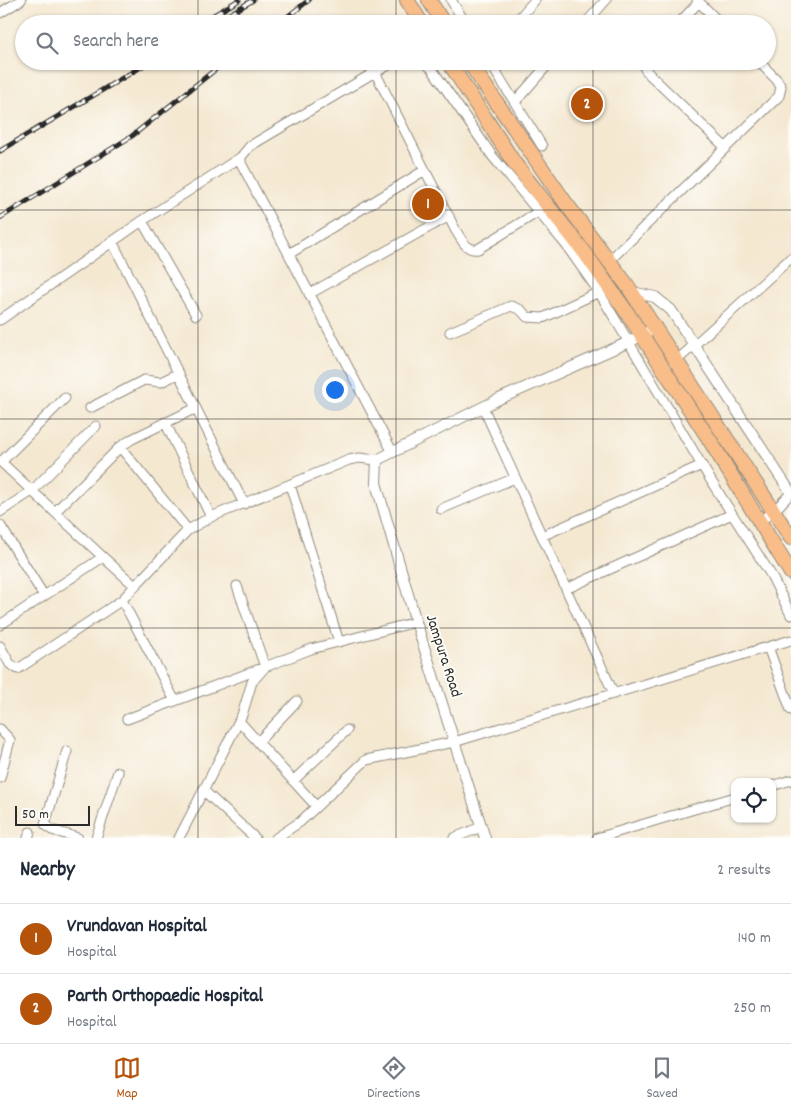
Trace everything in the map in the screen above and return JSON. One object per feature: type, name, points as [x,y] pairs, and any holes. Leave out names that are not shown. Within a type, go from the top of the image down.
[{"type":"main road","points":[[408,0],[417,15]]},
{"type":"main road","points":[[429,0],[438,15]]},
{"type":"main road","points":[[454,70],[545,212],[585,253],[635,338],[665,371],[760,521],[791,574]]},
{"type":"main road","points":[[474,70],[565,202],[632,292],[791,538]]},
{"type":"street","points":[[0,14],[21,0]]},
{"type":"street","points":[[451,0],[460,15]]},
{"type":"street","points":[[522,15],[535,0]]},
{"type":"street","points":[[593,15],[606,0]]},
{"type":"street","points":[[686,15],[698,1],[712,15]]},
{"type":"street","points":[[0,320],[142,221],[240,157],[250,146],[379,70]]},
{"type":"street","points":[[433,70],[489,151],[545,212],[599,292],[635,338],[702,465],[771,575],[791,614]]},
{"type":"street","points":[[495,70],[542,146]]},
{"type":"street","points":[[515,102],[544,70]]},
{"type":"street","points":[[646,70],[726,148]]},
{"type":"street","points":[[610,261],[779,96],[781,87],[767,70]]},
{"type":"street","points":[[375,72],[449,216],[467,247],[472,250],[478,249],[545,212]]},
{"type":"street","points":[[240,157],[241,163],[288,254],[392,451]]},
{"type":"street","points":[[288,254],[425,170]]},
{"type":"street","points":[[309,294],[449,216]]},
{"type":"street","points":[[142,221],[196,315]]},
{"type":"street","points":[[113,243],[244,504]]},
{"type":"street","points":[[665,371],[791,258]]},
{"type":"street","points":[[450,332],[511,306],[521,310],[527,317],[536,320],[599,292]]},
{"type":"street","points":[[632,292],[655,297],[671,310],[791,493],[774,511],[760,521]]},
{"type":"street","points":[[0,646],[10,664],[18,670],[122,600],[188,530],[211,518],[349,460],[359,458],[377,460],[483,407],[655,328]]},
{"type":"street","points":[[90,408],[144,380],[161,382],[179,373]]},
{"type":"street","points":[[65,398],[0,461],[135,586]]},
{"type":"street","points":[[483,407],[614,694]]},
{"type":"street","points":[[55,512],[120,447],[165,422],[196,408]]},
{"type":"street","points":[[165,422],[211,518]]},
{"type":"street","points":[[0,512],[32,491],[96,426]]},
{"type":"street","points":[[120,447],[188,530]]},
{"type":"street","name":"Jampura Road","points":[[377,460],[376,483],[416,622],[485,838]]},
{"type":"street","points":[[542,536],[702,465]]},
{"type":"street","points":[[441,509],[515,478]]},
{"type":"street","points":[[290,485],[338,642]]},
{"type":"street","points":[[566,589],[732,514]]},
{"type":"street","points":[[0,525],[44,596]]},
{"type":"street","points":[[0,625],[103,557]]},
{"type":"street","points":[[237,586],[265,667]]},
{"type":"street","points":[[122,600],[175,702]]},
{"type":"street","points":[[127,719],[311,649],[416,622]]},
{"type":"street","points":[[276,838],[300,822],[366,760],[454,742],[791,640]]},
{"type":"street","points":[[768,647],[791,710]]},
{"type":"street","points":[[179,838],[239,721],[252,682],[265,667]]},
{"type":"street","points":[[258,742],[297,701]]},
{"type":"street","points":[[239,721],[316,806]]},
{"type":"street","points":[[0,729],[10,740],[0,778]]},
{"type":"street","points":[[294,781],[347,730]]},
{"type":"street","points":[[67,752],[45,820],[48,828],[78,838]]},
{"type":"street","points":[[96,838],[118,772]]},
{"type":"street","points":[[776,785],[791,780]]},
{"type":"street","points":[[203,790],[255,838]]},
{"type":"street","points":[[597,838],[731,798]]},
{"type":"street","points":[[454,838],[482,828]]},
{"type":"railway","points":[[214,15],[239,0]]},
{"type":"railway","points":[[228,15],[253,0]]},
{"type":"railway","points":[[290,15],[309,0]]},
{"type":"railway","points":[[0,151],[136,70]]},
{"type":"railway","points":[[0,218],[132,136],[215,70]]},
{"type":"place","name":"Parth Orthopaedic Hospital","points":[[587,104]]},
{"type":"place","name":"Vrundavan Hospital","points":[[428,204]]}]
